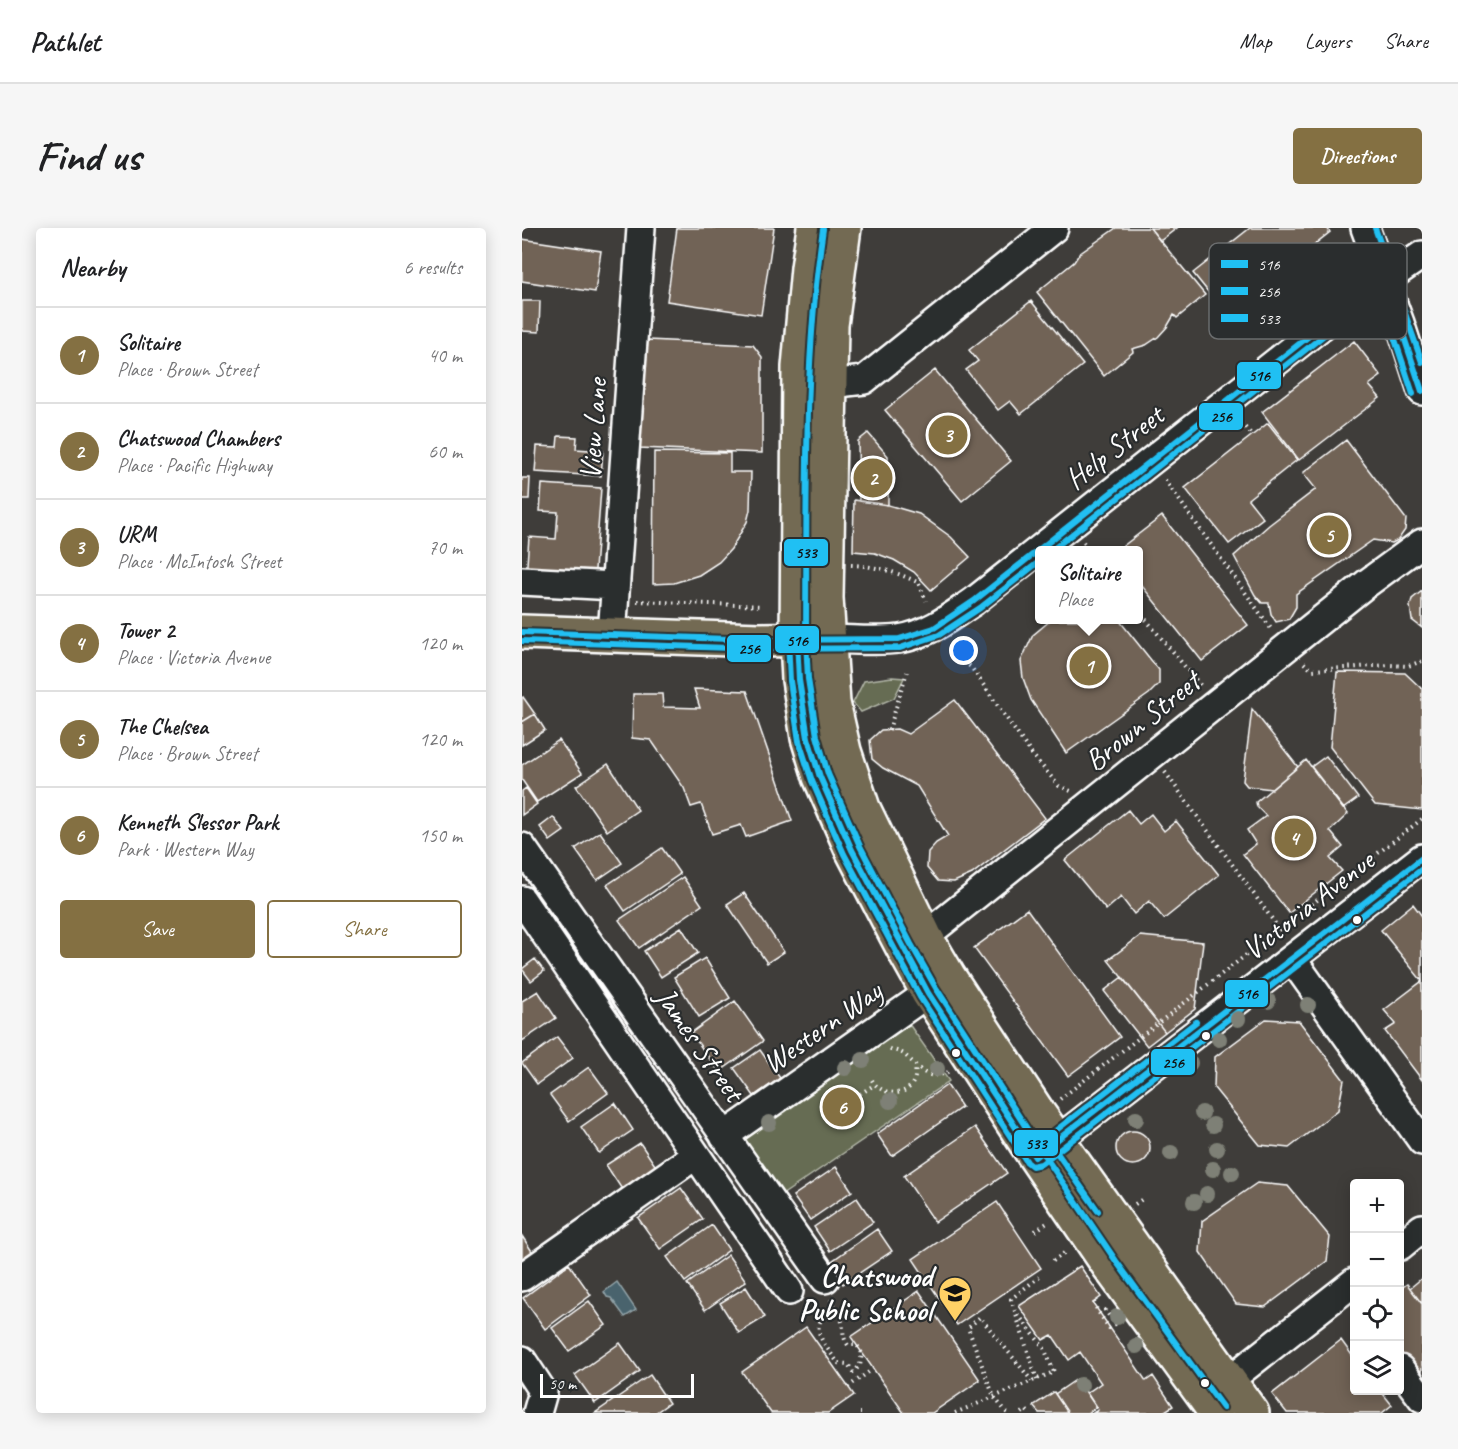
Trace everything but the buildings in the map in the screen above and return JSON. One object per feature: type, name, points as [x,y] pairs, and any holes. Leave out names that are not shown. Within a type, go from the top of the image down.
[{"type":"main road","points":[[814,228],[808,268],[800,367],[812,639],[833,703],[844,751],[914,942],[928,993],[1047,1148],[1216,1398],[1252,1413]]},
{"type":"main road","points":[[812,639],[826,588],[833,303],[844,228]]},
{"type":"main road","points":[[522,632],[760,640],[812,639]]},
{"type":"main road","points":[[914,942],[956,986],[1047,1148]]},
{"type":"street","name":"View Lane","points":[[612,635],[621,593],[641,228]]},
{"type":"street","points":[[830,384],[864,380],[1054,228]]},
{"type":"street","points":[[1365,228],[1371,243]]},
{"type":"street","name":"Help Street","points":[[1407,265],[1422,255]]},
{"type":"street","name":"Help Street","points":[[1043,546],[1305,339]]},
{"type":"street","points":[[1405,339],[1422,391]]},
{"type":"street","name":"Brown Street","points":[[914,942],[1366,584],[1422,543]]},
{"type":"street","name":"Help Street","points":[[812,639],[898,639],[934,628],[974,601],[1035,552]]},
{"type":"street","points":[[522,581],[621,593]]},
{"type":"street","name":"James Street","points":[[522,847],[825,1279]]},
{"type":"street","name":"Victoria Avenue","points":[[1047,1148],[1422,858]]},
{"type":"street","points":[[522,900],[789,1292]]},
{"type":"street","points":[[1292,959],[1422,1140]]},
{"type":"street","name":"Western Way","points":[[724,1136],[928,993]]},
{"type":"street","points":[[522,1277],[696,1155]]},
{"type":"street","points":[[1404,1243],[1422,1228]]},
{"type":"street","points":[[1216,1398],[1349,1296]]},
{"type":"street","points":[[522,1360],[543,1392],[537,1413]]},
{"type":"street","points":[[1404,1375],[1422,1398]]},
{"type":"path","points":[[1241,423],[1252,435]]},
{"type":"path","points":[[1150,460],[1286,649],[1312,670],[1408,666],[1422,661]]},
{"type":"path","points":[[847,565],[868,566],[899,573],[919,583],[926,601]]},
{"type":"path","points":[[621,593],[762,606]]},
{"type":"path","points":[[1143,616],[1216,704]]},
{"type":"path","points":[[954,655],[970,667],[1030,752],[1059,786],[1092,802]]},
{"type":"path","points":[[889,730],[907,672]]},
{"type":"path","points":[[1152,755],[1280,930]]},
{"type":"path","points":[[1059,1100],[1422,819]]},
{"type":"path","points":[[914,1080],[916,1066]]},
{"type":"path","points":[[860,1094],[873,1082],[879,1090],[885,1093],[900,1092],[908,1088],[914,1080],[927,1074]]},
{"type":"path","points":[[1135,1205],[1144,1198]]},
{"type":"path","points":[[1035,1231],[1050,1221]]},
{"type":"path","points":[[1053,1260],[1071,1249]]},
{"type":"path","points":[[1034,1381],[1011,1299],[1040,1277]]},
{"type":"path","points":[[825,1279],[827,1292],[835,1306],[842,1323],[843,1339],[848,1345],[857,1345],[862,1353],[860,1366],[853,1372],[848,1364],[838,1363],[818,1330],[820,1321],[835,1306]]},
{"type":"path","points":[[1094,1302],[1109,1328],[1115,1324],[1105,1310],[1111,1306]]},
{"type":"path","points":[[955,1413],[1054,1372],[1044,1348],[1016,1312]]},
{"type":"path","points":[[1007,1413],[994,1397],[968,1328],[980,1317],[1034,1381]]},
{"type":"path","points":[[848,1387],[873,1369]]},
{"type":"path","points":[[1022,1413],[1026,1410],[1029,1413]]},
{"type":"green space","points":[[892,677],[904,678],[894,698],[861,712],[853,703],[864,681]]},
{"type":"green space","points":[[904,1017],[949,1081],[779,1197],[735,1133]]},
{"type":"water","points":[[617,1282],[636,1310],[625,1317],[604,1292]]},
{"type":"transit line","name":"533","points":[[1375,228],[1380,243]]},
{"type":"transit line","name":"533","points":[[823,229],[809,382],[806,639],[808,679],[817,736],[828,774],[860,846],[936,988],[1116,1261],[1223,1408]]},
{"type":"transit line","name":"533","points":[[1407,319],[1422,362]]},
{"type":"transit line","name":"516","points":[[1044,546],[1305,339]]},
{"type":"transit line","name":"256","points":[[1057,546],[1319,339]]},
{"type":"transit line","name":"256","points":[[1395,339],[1413,394]]},
{"type":"transit line","name":"516","points":[[1405,339],[1422,391]]},
{"type":"transit line","name":"516","points":[[522,632],[760,640],[899,639],[934,628],[974,601],[1035,553]]},
{"type":"transit line","name":"256","points":[[522,641],[760,649],[900,648],[939,635],[980,608],[1035,565]]},
{"type":"transit line","name":"256","points":[[788,639],[790,681],[799,741],[812,781],[844,854],[920,997],[1027,1162],[1032,1166],[1041,1164],[1422,869]]},
{"type":"transit line","name":"516","points":[[797,639],[799,680],[808,738],[820,777],[852,850],[928,993],[1035,1157],[1422,858]]},
{"type":"transit line","name":"533","points":[[1098,1211],[1050,1143],[1050,1135],[1196,1022]]},
{"type":"place","name":"URM","points":[[948,435]]},
{"type":"place","name":"Chatswood Chambers","points":[[873,478]]},
{"type":"place","name":"The Chelsea","points":[[1329,535]]},
{"type":"place","name":"Solitaire","points":[[1089,666]]},
{"type":"place","name":"Tower 2","points":[[1294,838]]},
{"type":"place","name":"Kenneth Slessor Park","points":[[842,1107]]},
{"type":"place","name":"Chatswood Public School","points":[[955,1322]]}]
